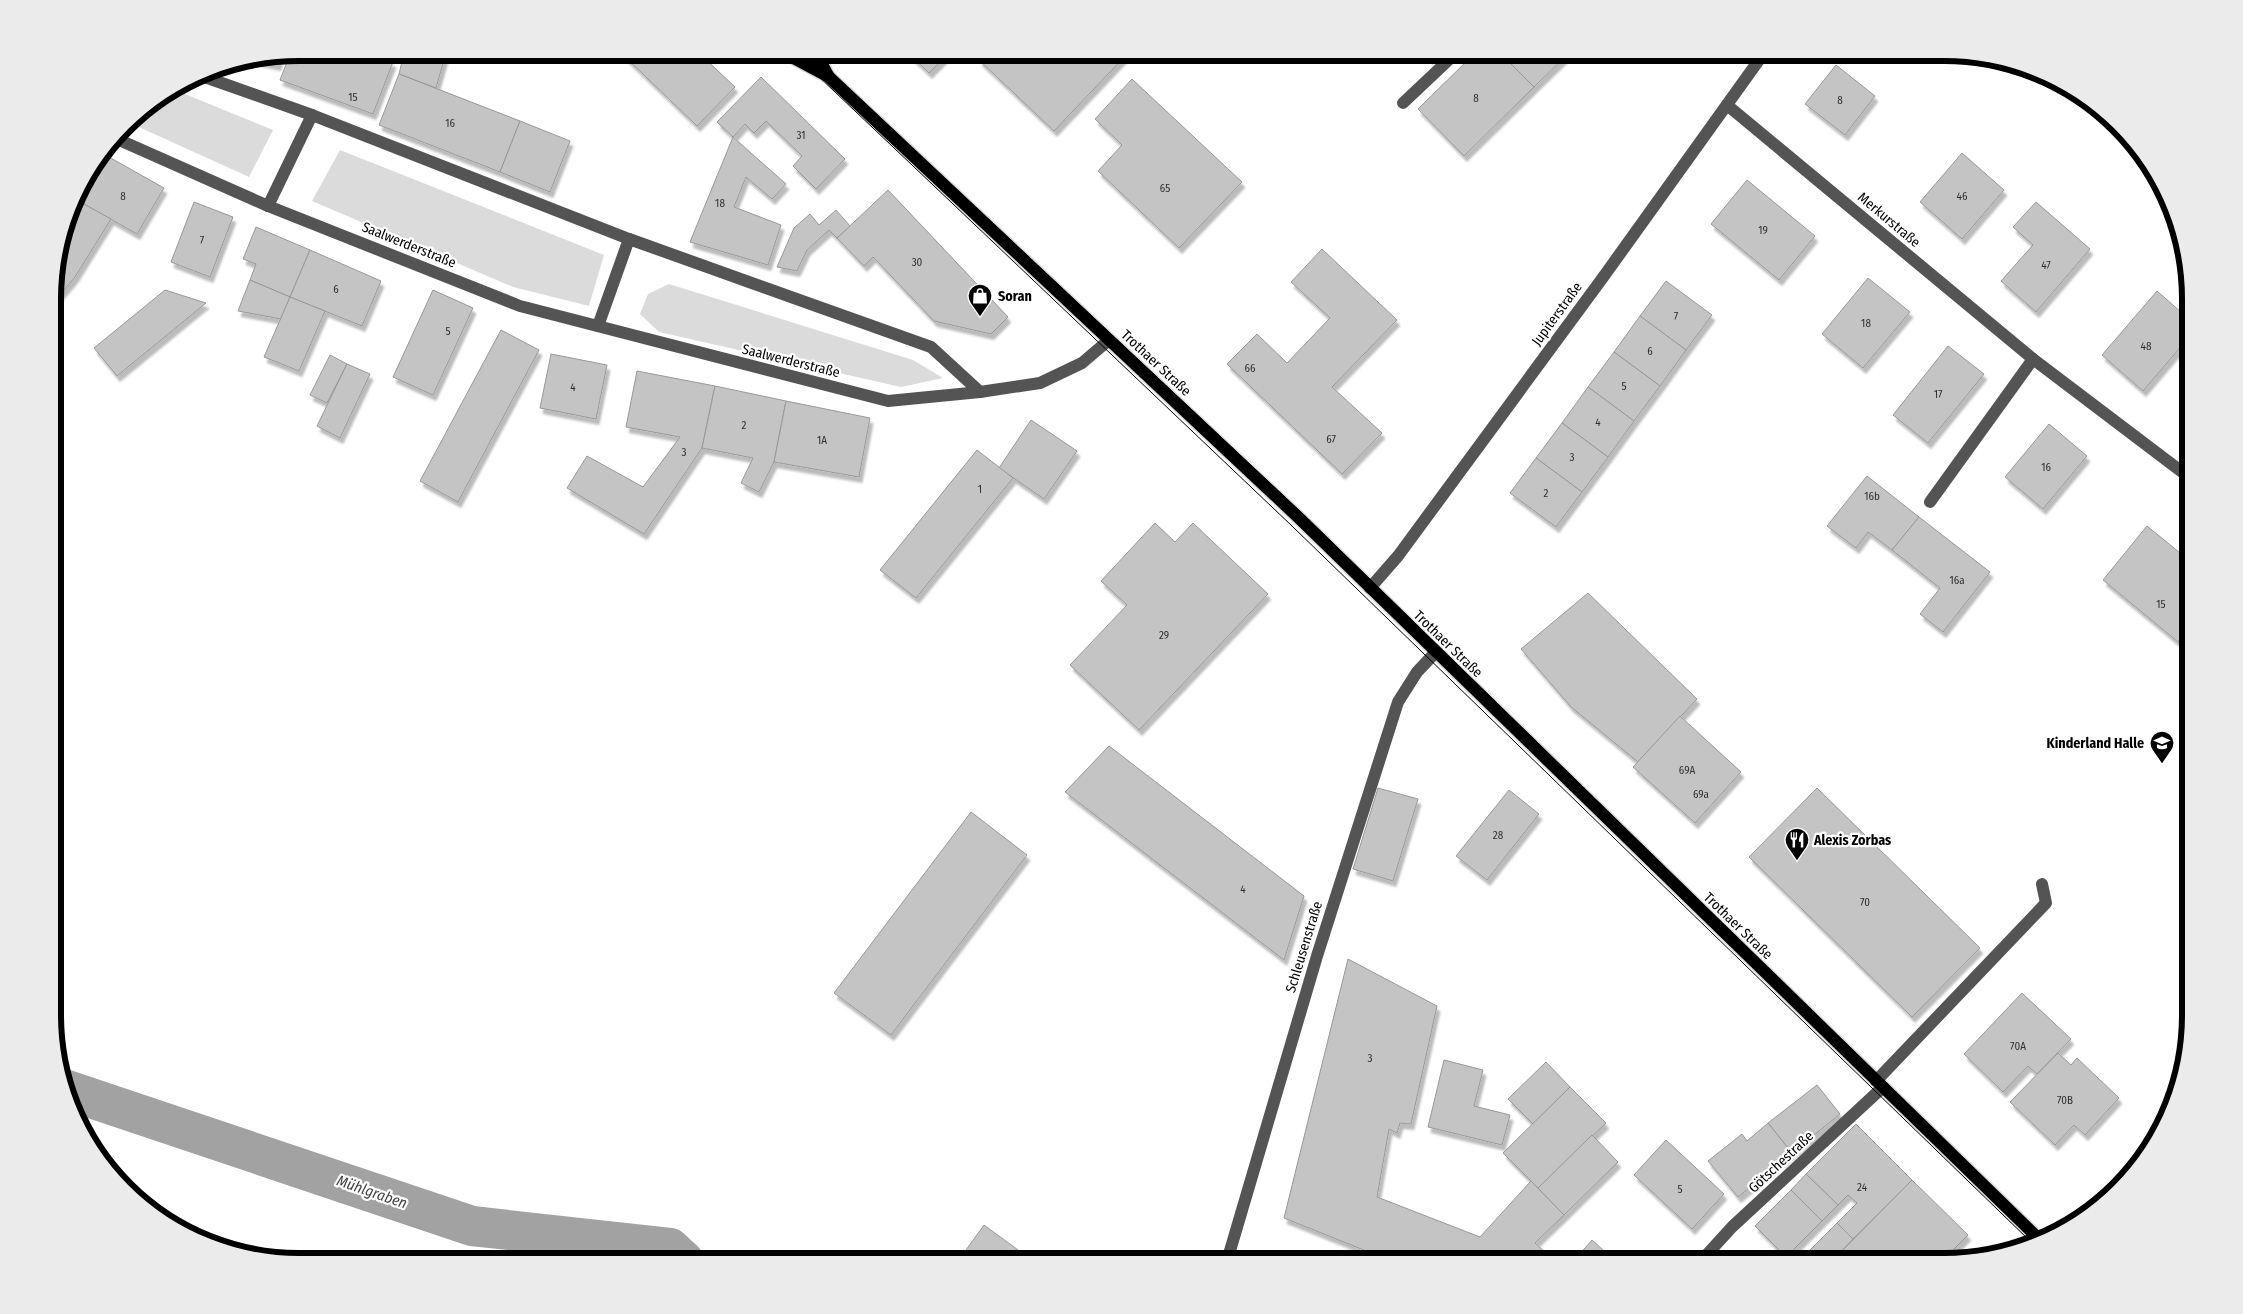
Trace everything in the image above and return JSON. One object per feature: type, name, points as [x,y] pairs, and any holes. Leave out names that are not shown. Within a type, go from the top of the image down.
[{"type":"main road","name":"Trothaer Straße","points":[[801,61],[829,76],[1299,518],[1435,653],[2035,1235]]},
{"type":"main road","name":"Trothaer Straße","points":[[821,61],[829,76]]},
{"type":"street","points":[[1403,103],[1447,61]]},
{"type":"street","name":"Jupiterstraße","points":[[1370,588],[1409,540],[1758,61]]},
{"type":"street","points":[[210,78],[312,115],[629,240],[931,347],[980,392]]},
{"type":"street","name":"Merkurstraße","points":[[1727,105],[2033,359],[2182,472]]},
{"type":"street","points":[[268,206],[312,115]]},
{"type":"street","name":"Saalwerderstraße","points":[[121,141],[268,206],[520,306],[888,401],[980,392],[1040,383],[1082,364],[1109,340]]},
{"type":"street","points":[[598,326],[629,240]]},
{"type":"street","points":[[1930,502],[2033,359]]},
{"type":"street","name":"Schleusenstraße","points":[[1229,1253],[1317,956],[1398,702],[1417,672],[1435,653]]},
{"type":"street","name":"Götschestraße","points":[[1709,1253],[1880,1084],[2046,903],[2042,884]]},
{"type":"shaded area","points":[[181,92],[273,130],[249,177],[136,126],[154,110]]},
{"type":"shaded area","points":[[340,150],[604,255],[589,306],[513,287],[312,201]]},
{"type":"shaded area","points":[[669,284],[913,360],[943,378],[901,387],[659,332],[640,314],[648,294]]},
{"type":"building","points":[[402,61],[444,61],[436,88],[399,74]]},
{"type":"building","points":[[629,61],[707,61],[735,87],[697,126]]},
{"type":"building","points":[[916,61],[941,61],[929,73]]},
{"type":"building","points":[[980,61],[1120,61],[1054,131]]},
{"type":"building","points":[[1467,61],[1508,61],[1534,87],[1464,156],[1418,109]]},
{"type":"building","points":[[1508,61],[1561,61],[1534,87]]},
{"type":"building","points":[[287,62],[393,62],[373,114],[280,80]]},
{"type":"building","points":[[1836,65],[1875,96],[1845,135],[1805,104]]},
{"type":"building","points":[[399,74],[520,121],[500,172],[379,125]]},
{"type":"building","points":[[761,77],[845,159],[816,189],[793,166],[802,156],[766,121],[754,133],[745,124],[733,137],[717,122]]},
{"type":"building","points":[[1132,79],[1242,182],[1179,248],[1098,171],[1122,145],[1095,119]]},
{"type":"building","points":[[520,121],[570,141],[550,192],[500,172]]},
{"type":"building","points":[[733,137],[786,184],[772,199],[746,177],[734,207],[781,225],[768,265],[690,242]]},
{"type":"building","points":[[1962,153],[2004,190],[1962,239],[1920,202]]},
{"type":"building","points":[[109,157],[164,188],[137,234],[82,203]]},
{"type":"building","points":[[1747,180],[1815,236],[1779,280],[1711,224]]},
{"type":"building","points":[[888,190],[1008,317],[991,334],[934,321],[873,257],[864,266],[837,238]]},
{"type":"building","points":[[194,202],[233,217],[210,277],[171,262]]},
{"type":"building","points":[[2036,202],[2090,249],[2036,312],[2001,281],[2033,245],[2013,227]]},
{"type":"building","points":[[82,203],[111,219],[75,277],[61,293],[63,268],[69,238]]},
{"type":"building","points":[[836,210],[850,226],[837,238],[829,230],[807,250],[797,271],[777,267],[794,228],[810,214],[819,225]]},
{"type":"building","points":[[256,227],[310,250],[290,297],[250,280],[256,264],[243,259]]},
{"type":"building","points":[[1322,249],[1397,320],[1332,387],[1382,433],[1342,474],[1227,364],[1257,334],[1287,363],[1330,318],[1291,282]]},
{"type":"building","points":[[310,250],[381,281],[362,326],[290,297]]},
{"type":"building","points":[[1868,278],[1910,312],[1863,368],[1822,334]]},
{"type":"building","points":[[250,280],[290,297],[281,319],[238,311]]},
{"type":"building","points":[[1666,281],[1712,315],[1686,350],[1640,316]]},
{"type":"building","points":[[165,290],[206,303],[117,376],[94,348]]},
{"type":"building","points":[[433,290],[473,308],[433,395],[393,377]]},
{"type":"building","points":[[2157,291],[2182,313],[2182,345],[2143,391],[2102,355]]},
{"type":"building","points":[[290,297],[325,311],[299,371],[264,357]]},
{"type":"building","points":[[1640,316],[1686,350],[1660,386],[1614,352]]},
{"type":"building","points":[[501,330],[539,350],[458,502],[420,481]]},
{"type":"building","points":[[1948,346],[1984,374],[1928,443],[1893,415]]},
{"type":"building","points":[[1614,352],[1660,386],[1634,421],[1588,387]]},
{"type":"building","points":[[551,354],[607,365],[596,419],[540,408]]},
{"type":"building","points":[[330,355],[347,364],[327,403],[310,395]]},
{"type":"building","points":[[347,364],[370,374],[340,438],[317,426]]},
{"type":"building","points":[[637,371],[715,386],[702,448],[644,534],[567,488],[587,456],[643,487],[680,437],[626,427]]},
{"type":"building","points":[[715,386],[786,401],[774,462],[759,492],[741,483],[753,458],[702,448]]},
{"type":"building","points":[[1588,387],[1634,421],[1608,457],[1562,423]]},
{"type":"building","points":[[786,401],[870,418],[859,477],[774,462]]},
{"type":"building","points":[[1031,420],[1077,451],[1044,499],[999,468]]},
{"type":"building","points":[[1562,423],[1608,457],[1582,492],[1536,458]]},
{"type":"building","points":[[2049,424],[2087,456],[2043,509],[2005,477]]},
{"type":"building","points":[[977,450],[1013,478],[916,598],[880,570]]},
{"type":"building","points":[[1536,458],[1582,492],[1556,527],[1510,493]]},
{"type":"building","points":[[1867,476],[1919,517],[1892,550],[1868,532],[1856,548],[1827,526]]},
{"type":"building","points":[[1919,517],[1990,572],[1943,632],[1920,614],[1940,588],[1892,550]]},
{"type":"building","points":[[1155,523],[1175,542],[1193,523],[1268,594],[1139,730],[1070,665],[1127,605],[1101,581]]},
{"type":"building","points":[[2147,526],[2182,554],[2182,637],[2178,642],[2103,580]]},
{"type":"building","points":[[1588,593],[1697,699],[1638,762],[1571,707],[1521,649]]},
{"type":"building","points":[[1680,716],[1741,772],[1695,823],[1633,767]]},
{"type":"building","points":[[1109,746],[1304,896],[1284,960],[1065,792]]},
{"type":"building","points":[[1378,788],[1418,799],[1393,881],[1353,869]]},
{"type":"building","points":[[1817,788],[1980,948],[1912,1017],[1749,857]]},
{"type":"building","points":[[1509,790],[1539,814],[1487,880],[1456,856]]},
{"type":"building","points":[[971,812],[1027,855],[891,1035],[834,993]]},
{"type":"building","points":[[1348,959],[1437,1006],[1411,1124],[1400,1123],[1397,1133],[1389,1129],[1377,1197],[1480,1237],[1531,1181],[1564,1215],[1535,1243],[1546,1253],[1371,1253],[1284,1218]]},
{"type":"building","points":[[2022,993],[2071,1039],[2037,1074],[2028,1066],[2003,1092],[1964,1054]]},
{"type":"building","points":[[2058,1053],[2071,1065],[2077,1058],[2119,1098],[2085,1135],[2074,1125],[2055,1145],[2010,1102]]},
{"type":"building","points":[[1444,1060],[1483,1070],[1474,1106],[1510,1115],[1502,1145],[1428,1127]]},
{"type":"building","points":[[1546,1062],[1570,1087],[1533,1124],[1508,1099]]},
{"type":"building","points":[[1817,1085],[1840,1114],[1792,1153],[1768,1123]]},
{"type":"building","points":[[1570,1087],[1606,1123],[1538,1188],[1503,1153]]},
{"type":"building","points":[[1768,1123],[1792,1153],[1738,1197],[1708,1161],[1742,1134],[1747,1141]]},
{"type":"building","points":[[1856,1124],[1912,1180],[1853,1239],[1837,1223],[1857,1203],[1848,1195],[1838,1205],[1806,1174]]},
{"type":"building","points":[[1592,1135],[1618,1162],[1564,1215],[1538,1188]]},
{"type":"building","points":[[1666,1140],[1724,1194],[1692,1229],[1634,1175]]},
{"type":"building","points":[[1806,1174],[1838,1205],[1822,1221],[1791,1190]]},
{"type":"building","points":[[1912,1180],[1968,1235],[1950,1253],[1840,1253]]},
{"type":"building","points":[[1791,1190],[1822,1221],[1790,1253],[1782,1253],[1755,1226]]},
{"type":"building","points":[[1837,1223],[1853,1239],[1840,1253],[1807,1253]]},
{"type":"building","points":[[984,1225],[1022,1253],[964,1253]]},
{"type":"building","points":[[1592,1240],[1606,1253],[1581,1253]]},
{"type":"waterway","name":"Mühlgraben","points":[[75,1093],[472,1226],[670,1248],[675,1253]]},
{"type":"tram line","points":[[802,61],[1292,526],[2027,1238]]},
{"type":"tram line","points":[[820,61],[1303,514],[2040,1233]]},
{"type":"place","name":"Soran","points":[[980,317]]},
{"type":"place","name":"Kinderland Halle","points":[[2162,764]]},
{"type":"place","name":"Alexis Zorbas","points":[[1797,861]]}]
